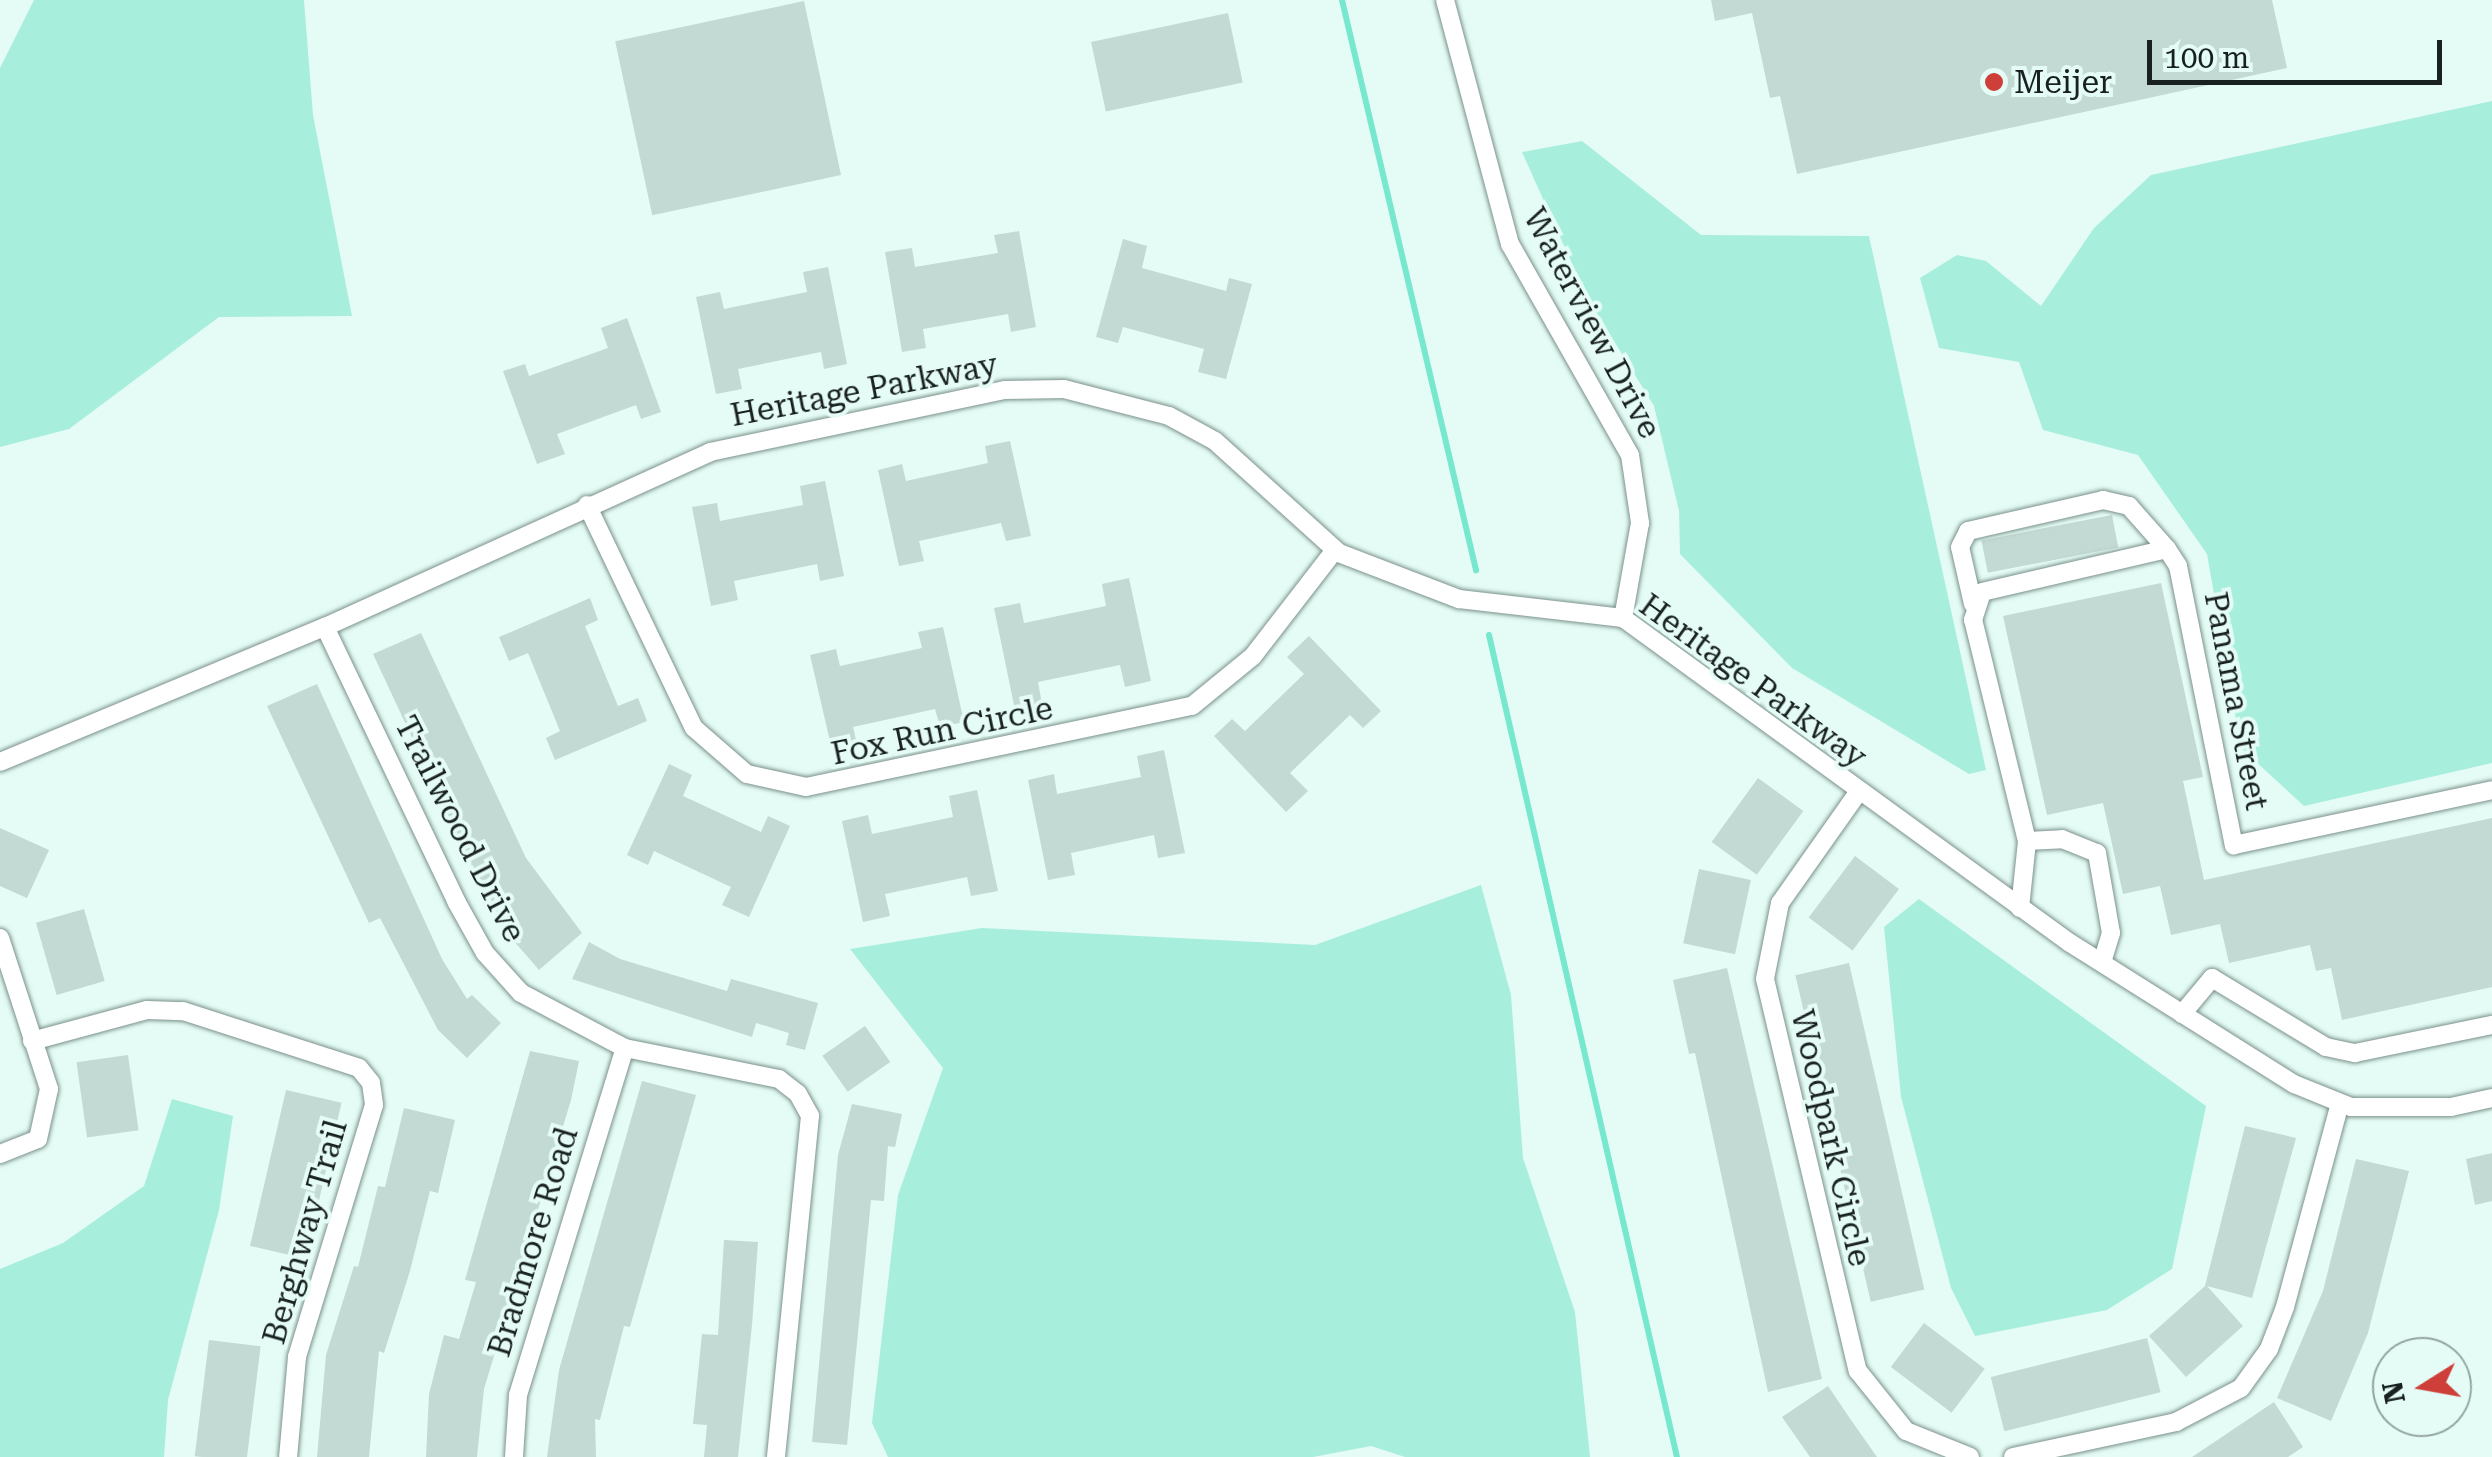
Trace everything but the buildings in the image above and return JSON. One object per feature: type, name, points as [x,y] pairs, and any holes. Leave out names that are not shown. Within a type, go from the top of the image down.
[{"type":"street","name":"Waterview Drive","points":[[1446,0],[1510,244],[1630,455],[1640,523],[1623,618]]},
{"type":"street","name":"Heritage Parkway","points":[[0,762],[326,627],[587,504],[710,452],[1005,390],[1064,389],[1169,416],[1215,441],[1335,550],[1458,598],[1623,618],[1857,794],[2020,908],[2294,1084],[2340,1103],[2451,1107],[2492,1098]]},
{"type":"street","name":"Panama Street","points":[[2020,908],[2027,841],[1960,547],[1968,531],[2104,500],[2129,506],[2167,549],[2178,566],[2234,845],[2492,790]]},
{"type":"street","name":"Fox Run Circle","points":[[587,504],[694,728],[747,774],[806,787],[1192,706],[1253,656],[1335,550]]},
{"type":"street","points":[[1973,604],[1982,592],[2167,549]]},
{"type":"street","name":"Trailwood Drive","points":[[326,627],[486,954],[521,992],[625,1048],[779,1079],[798,1094],[810,1116],[776,1457]]},
{"type":"street","name":"Woodpark Circle","points":[[1857,794],[1780,903],[1765,979],[1858,1371],[1906,1430],[1970,1457]]},
{"type":"street","points":[[2027,841],[2062,839],[2097,853],[2111,933],[2102,963]]},
{"type":"street","points":[[0,938],[49,1089],[48,1116],[38,1138],[0,1154]]},
{"type":"street","points":[[2182,1014],[2212,978],[2326,1047],[2356,1053],[2492,1025]]},
{"type":"street","name":"Berghway Trail","points":[[32,1041],[147,1010],[182,1011],[359,1068],[371,1084],[374,1105],[298,1356],[288,1457]]},
{"type":"street","name":"Bradmore Road","points":[[514,1457],[518,1395],[625,1048]]},
{"type":"street","points":[[2013,1457],[2176,1422],[2241,1388],[2268,1349],[2285,1307],[2340,1103]]},
{"type":"green space","points":[[34,0],[304,0],[313,115],[352,316],[219,317],[69,429],[0,447],[0,68]]},
{"type":"green space","points":[[2492,101],[2492,763],[2304,806],[2241,748],[2207,554],[2138,455],[2043,430],[2019,362],[1939,348],[1920,278],[1957,255],[1986,261],[2041,306],[2094,228],[2151,175]]},
{"type":"green space","points":[[1582,141],[1701,235],[1869,236],[1986,770],[1969,774],[1792,668],[1680,554],[1679,511],[1654,406],[1587,297],[1522,152]]},
{"type":"green space","points":[[1481,885],[1511,995],[1523,1158],[1575,1312],[1590,1457],[1405,1457],[1371,1446],[1313,1457],[888,1457],[872,1423],[898,1195],[943,1068],[850,949],[982,928],[1315,945]]},
{"type":"green space","points":[[1919,899],[2206,1106],[2172,1269],[2107,1310],[1975,1336],[1951,1288],[1901,1097],[1884,927]]},
{"type":"green space","points":[[172,1099],[233,1116],[219,1210],[168,1400],[164,1457],[0,1457],[0,1269],[63,1243],[144,1186]]},
{"type":"waterway","points":[[1342,0],[1476,570]]},
{"type":"waterway","points":[[1489,635],[1677,1457]]},
{"type":"place","name":"Meijer","points":[[1994,82]]}]
